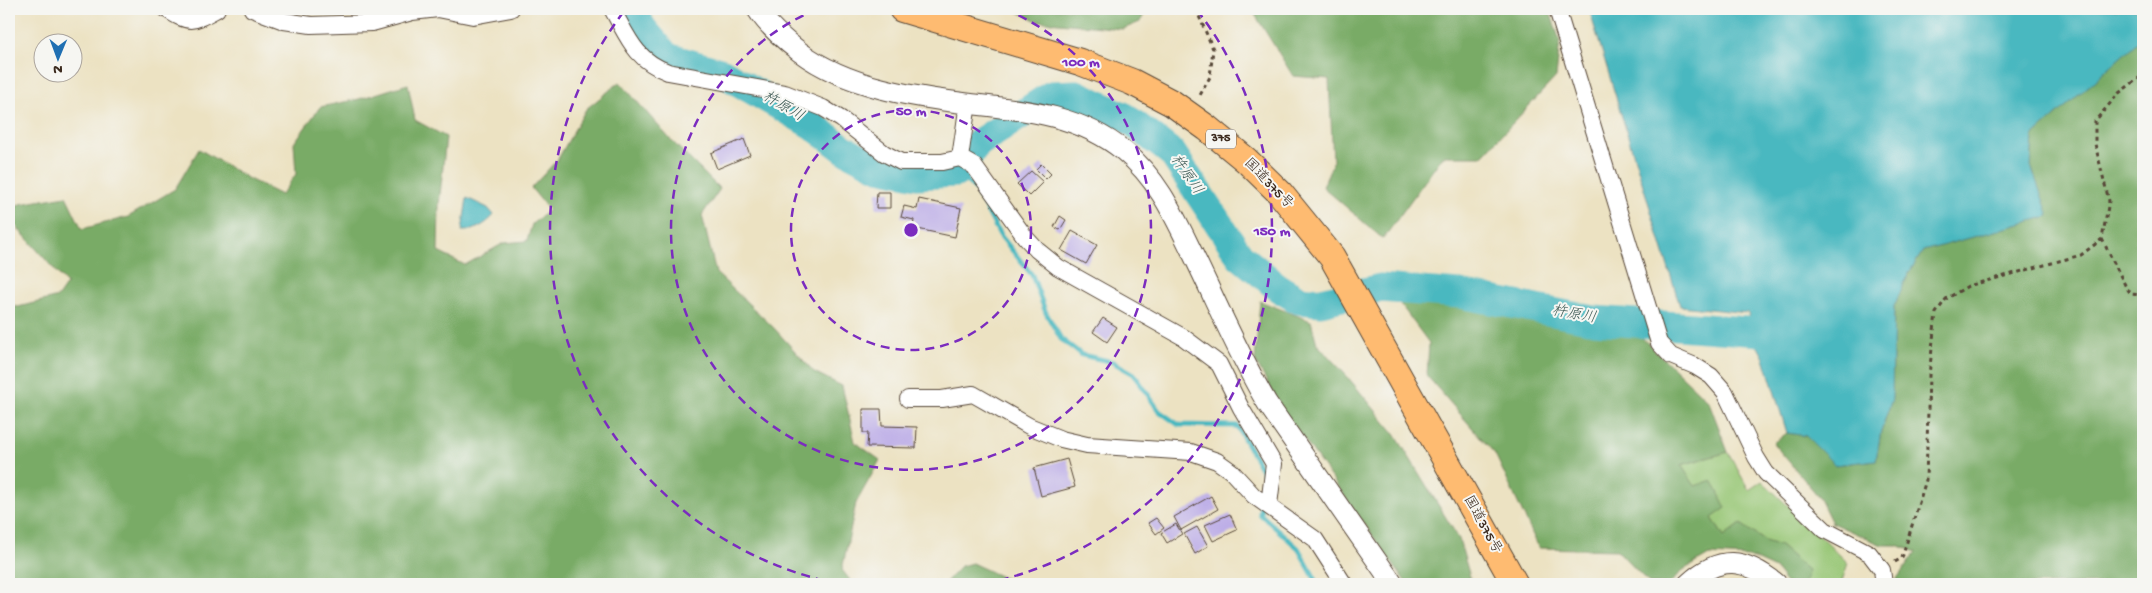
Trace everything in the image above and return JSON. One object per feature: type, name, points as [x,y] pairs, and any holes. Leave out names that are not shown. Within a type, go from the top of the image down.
[{"type":"highway","name":"国道375号","points":[[902,9],[1080,62],[1132,82],[1172,103],[1246,160],[1280,192],[1332,257],[1515,584]]},
{"type":"street","points":[[166,9],[182,19],[195,20],[217,9]]},
{"type":"street","points":[[252,9],[284,21],[311,25],[372,23],[412,12],[438,9],[473,16],[511,9]]},
{"type":"street","points":[[612,9],[635,50],[652,66],[668,72],[786,93],[823,108],[841,119],[884,153],[901,162],[942,162],[960,158],[974,166],[1025,237],[1037,250],[1058,266],[1183,337],[1219,364],[1241,408],[1274,464],[1269,505]]},
{"type":"street","points":[[757,9],[783,39],[813,61],[841,76],[868,86],[968,103],[1028,110],[1062,118],[1098,134],[1123,150],[1142,167],[1164,195],[1249,372],[1389,583]]},
{"type":"street","points":[[1557,9],[1659,343],[1671,356],[1695,366],[1711,376],[1725,392],[1756,458],[1766,473],[1825,530],[1869,553],[1883,577]]},
{"type":"street","points":[[960,158],[968,103]]},
{"type":"street","points":[[908,399],[942,400],[973,394],[1029,426],[1061,439],[1087,445],[1191,452],[1217,461],[1254,496],[1316,539],[1344,584]]},
{"type":"street","points":[[1688,584],[1706,570],[1735,562],[1757,568],[1777,584]]},
{"type":"path","points":[[1189,115],[1210,77],[1213,49],[1196,9]]},
{"type":"path","points":[[2143,75],[2120,93],[2095,121],[2095,144],[2108,201],[2102,239],[2124,285],[2131,294],[2143,295]]},
{"type":"path","points":[[1883,577],[1902,558],[1926,480],[1929,375],[1936,312],[1946,299],[1968,286],[2081,255],[2102,239]]},
{"type":"green space","points":[[1012,9],[1147,9],[1140,22],[1123,29],[1037,21]]},
{"type":"green space","points":[[1245,9],[1549,9],[1560,41],[1556,77],[1482,156],[1443,156],[1383,239],[1323,187],[1333,162],[1329,79],[1293,76],[1254,13]]},
{"type":"green space","points":[[2143,37],[2143,584],[1893,584],[1916,552],[1897,545],[1882,545],[1832,523],[1819,497],[1773,443],[1787,433],[1806,436],[1835,465],[1876,460],[1881,431],[1892,399],[1894,306],[1910,271],[1923,251],[2048,216],[2031,166],[2033,136]]},
{"type":"green space","points":[[620,82],[669,138],[720,189],[702,215],[716,273],[773,327],[814,372],[842,386],[855,442],[880,460],[856,503],[842,570],[853,584],[9,584],[9,305],[18,307],[58,297],[67,284],[9,218],[9,210],[20,204],[66,196],[82,229],[128,217],[175,189],[199,149],[249,179],[281,195],[296,174],[294,143],[320,107],[359,99],[408,84],[415,120],[446,137],[439,205],[438,252],[465,265],[504,243],[527,241],[532,224],[549,210],[531,188],[558,159],[586,109]]},
{"type":"green space","points":[[1395,297],[1465,304],[1636,332],[1709,402],[1728,452],[1681,465],[1695,486],[1712,480],[1726,508],[1712,518],[1724,537],[1741,524],[1765,541],[1780,546],[1809,571],[1804,583],[1787,584],[1775,569],[1749,557],[1709,555],[1683,570],[1670,584],[1650,584],[1617,550],[1539,548],[1495,454],[1427,376],[1429,343]]},
{"type":"green space","points":[[1260,301],[1311,321],[1317,344],[1346,375],[1395,434],[1459,539],[1472,584],[1407,584],[1285,413],[1255,361]]},
{"type":"green space","points":[[1728,452],[1749,490],[1762,481],[1848,563],[1841,584],[1805,584],[1808,571],[1780,546],[1765,541],[1741,524],[1724,537],[1712,518],[1712,480],[1695,487],[1681,465]]},
{"type":"green space","points":[[972,563],[1017,584],[944,584],[961,566]]},
{"type":"water","points":[[1589,9],[2143,9],[2143,37],[2033,136],[2031,166],[2049,216],[1923,251],[1910,271],[1894,306],[1892,399],[1881,431],[1876,460],[1835,465],[1806,436],[1787,433],[1764,358],[1750,332],[1748,313],[1680,306]]},
{"type":"water","points":[[467,198],[488,208],[494,215],[479,227],[462,231]]},
{"type":"building","points":[[744,139],[750,155],[717,169],[711,153]]},
{"type":"building","points":[[1041,164],[1051,174],[1046,179],[1036,169]]},
{"type":"building","points":[[1031,171],[1043,182],[1029,196],[1017,184]]},
{"type":"building","points":[[877,192],[890,192],[890,208],[876,208]]},
{"type":"building","points":[[919,199],[961,208],[955,237],[913,228],[914,220],[901,217],[904,206],[917,209]]},
{"type":"building","points":[[1060,216],[1066,220],[1060,230],[1054,227]]},
{"type":"building","points":[[1072,231],[1097,245],[1086,264],[1061,250]]},
{"type":"building","points":[[1103,318],[1117,327],[1107,342],[1093,332]]},
{"type":"building","points":[[863,409],[881,409],[882,426],[917,427],[916,448],[867,447],[868,433],[863,433]]},
{"type":"building","points":[[1067,459],[1075,487],[1041,496],[1034,468]]},
{"type":"building","points":[[1211,496],[1218,509],[1181,530],[1174,517]]},
{"type":"building","points":[[1230,514],[1237,530],[1213,541],[1205,525]]},
{"type":"building","points":[[1156,518],[1164,528],[1156,534],[1148,523]]},
{"type":"building","points":[[1176,524],[1182,534],[1167,543],[1161,533]]},
{"type":"building","points":[[1197,527],[1208,546],[1195,554],[1184,534]]},
{"type":"waterway","name":"杵原川","points":[[631,9],[643,29],[667,57],[723,73],[812,125],[844,149],[879,167],[917,175],[956,173],[977,144],[1051,95],[1076,94],[1125,117],[1172,153],[1240,256],[1280,289],[1299,300],[1321,302],[1380,288],[1460,294],[1594,320],[1760,332]]},
{"type":"waterway","points":[[956,173],[975,188],[1000,235],[1032,275],[1046,313],[1061,339],[1082,355],[1113,362],[1134,374],[1159,411],[1179,425],[1237,426],[1266,477],[1265,481]]},
{"type":"waterway","points":[[1261,504],[1260,514],[1298,548],[1318,584]]}]
